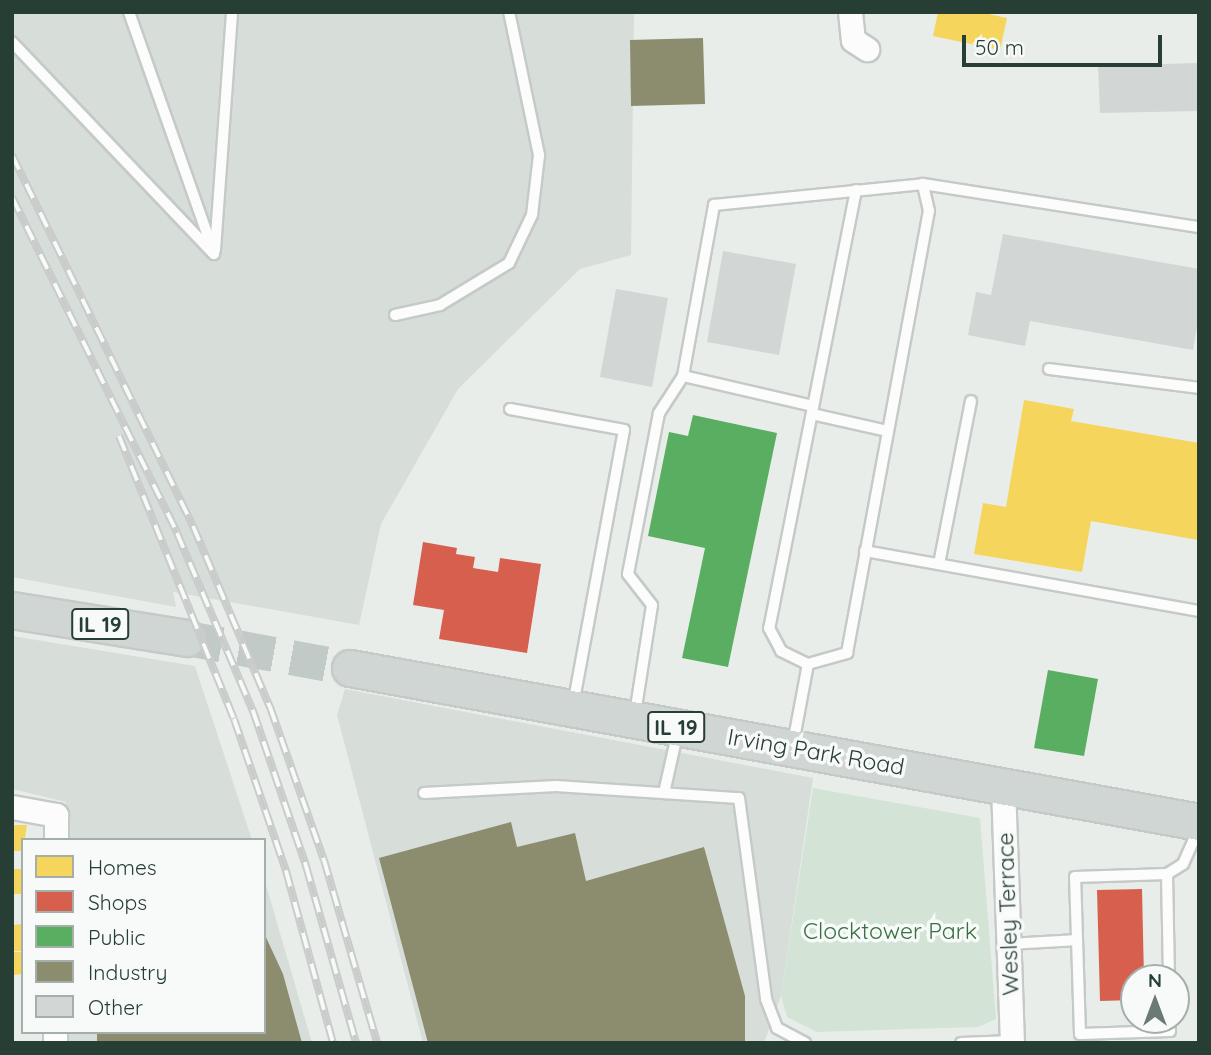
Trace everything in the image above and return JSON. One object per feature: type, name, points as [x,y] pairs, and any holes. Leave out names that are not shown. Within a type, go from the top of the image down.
[{"type":"main road","name":"IL 19","points":[[12,610],[187,638]]},
{"type":"main road","name":"Irving Park Road","points":[[350,668],[1199,822]]},
{"type":"street","points":[[850,12],[853,40],[867,49]]},
{"type":"street","name":"Wesley Terrace","points":[[1003,786],[1012,1042]]},
{"type":"street","points":[[12,807],[56,815],[56,838]]},
{"type":"lane","points":[[129,12],[214,254]]},
{"type":"lane","points":[[214,254],[232,12]]},
{"type":"lane","points":[[395,315],[440,305],[509,263],[532,215],[539,155],[509,12]]},
{"type":"lane","points":[[12,42],[214,254]]},
{"type":"lane","points":[[856,190],[769,628],[782,651],[808,664],[847,653],[929,211],[923,184]]},
{"type":"lane","points":[[634,719],[652,605],[628,574],[660,412],[683,376],[714,205],[923,184],[1199,227]]},
{"type":"lane","points":[[1049,369],[1199,388]]},
{"type":"lane","points":[[683,376],[888,431]]},
{"type":"lane","points":[[939,564],[971,401]]},
{"type":"lane","points":[[510,409],[624,430],[573,708]]},
{"type":"lane","points":[[865,551],[1199,611]]},
{"type":"lane","points":[[792,747],[808,664]]},
{"type":"lane","points":[[664,793],[678,727]]},
{"type":"lane","points":[[425,793],[556,786],[739,798],[766,999],[777,1028],[805,1043]]},
{"type":"lane","points":[[1120,1033],[1080,1034],[1074,877],[1167,874],[1183,864],[1199,828]]},
{"type":"lane","points":[[1167,874],[1169,964]]},
{"type":"lane","points":[[1010,944],[1077,940]]},
{"type":"lane","points":[[961,1043],[1012,1042]]},
{"type":"shaded area","points":[[12,12],[634,12],[631,255],[580,269],[458,389],[381,524],[359,625],[173,592],[176,607],[12,577]]},
{"type":"shaded area","points":[[12,636],[195,666],[251,838],[66,838],[66,802],[12,789]]},
{"type":"shaded area","points":[[345,689],[813,778],[781,996],[764,1043],[423,1043],[337,715]]},
{"type":"shaded area","points":[[266,885],[312,1043],[68,1043],[68,1034],[266,1034]]},
{"type":"green space","name":"Clocktower Park","points":[[813,788],[980,818],[996,1019],[978,1027],[817,1032],[787,1017],[781,996]]},
{"type":"building: Homes","points":[[938,12],[979,12],[1007,18],[1000,50],[933,36]]},
{"type":"building: Homes","points":[[1024,400],[1074,409],[1071,421],[1199,443],[1198,540],[1091,521],[1082,572],[974,554],[983,503],[1006,507]]},
{"type":"building: Homes","points":[[12,825],[27,825],[25,838],[21,838],[21,851],[12,851]]},
{"type":"building: Homes","points":[[12,869],[21,869],[21,894],[12,894]]},
{"type":"building: Homes","points":[[21,924],[21,951],[12,951],[12,925]]},
{"type":"building: Homes","points":[[12,952],[21,952],[21,974],[12,975]]},
{"type":"building: Shops","points":[[423,542],[457,548],[456,554],[475,557],[473,568],[498,572],[500,558],[541,564],[527,653],[439,639],[444,610],[413,605]]},
{"type":"building: Shops","points":[[1142,889],[1144,964],[1120,964],[1120,1000],[1100,1001],[1097,890]]},
{"type":"building: Public","points":[[693,415],[777,433],[728,667],[682,658],[705,548],[648,536],[669,432],[688,436]]},
{"type":"building: Public","points":[[1048,670],[1098,679],[1084,756],[1034,748]]},
{"type":"building: Industry","points":[[703,38],[705,104],[631,106],[630,40]]},
{"type":"building: Industry","points":[[511,822],[517,847],[575,833],[586,881],[704,847],[745,996],[745,1043],[428,1043],[379,858]]},
{"type":"building: Industry","points":[[266,937],[283,974],[302,1043],[97,1043],[97,1034],[266,1034]]},
{"type":"building: Other","points":[[1197,63],[1198,111],[1100,113],[1098,66]]},
{"type":"building: Other","points":[[1003,234],[1199,269],[1199,316],[1193,350],[1030,321],[1025,346],[968,335],[976,292],[991,295]]},
{"type":"building: Other","points":[[723,251],[796,264],[779,355],[707,342]]},
{"type":"building: Other","points":[[616,289],[668,298],[652,387],[600,377]]},
{"type":"tunnel","points":[[187,638],[350,668]]},
{"type":"railway","points":[[12,155],[193,526],[270,707],[324,860],[377,1043]]},
{"type":"railway","points":[[12,197],[177,533],[253,711],[306,866],[356,1043]]},
{"type":"railway","points":[[119,436],[234,719],[286,871],[333,1043]]}]
